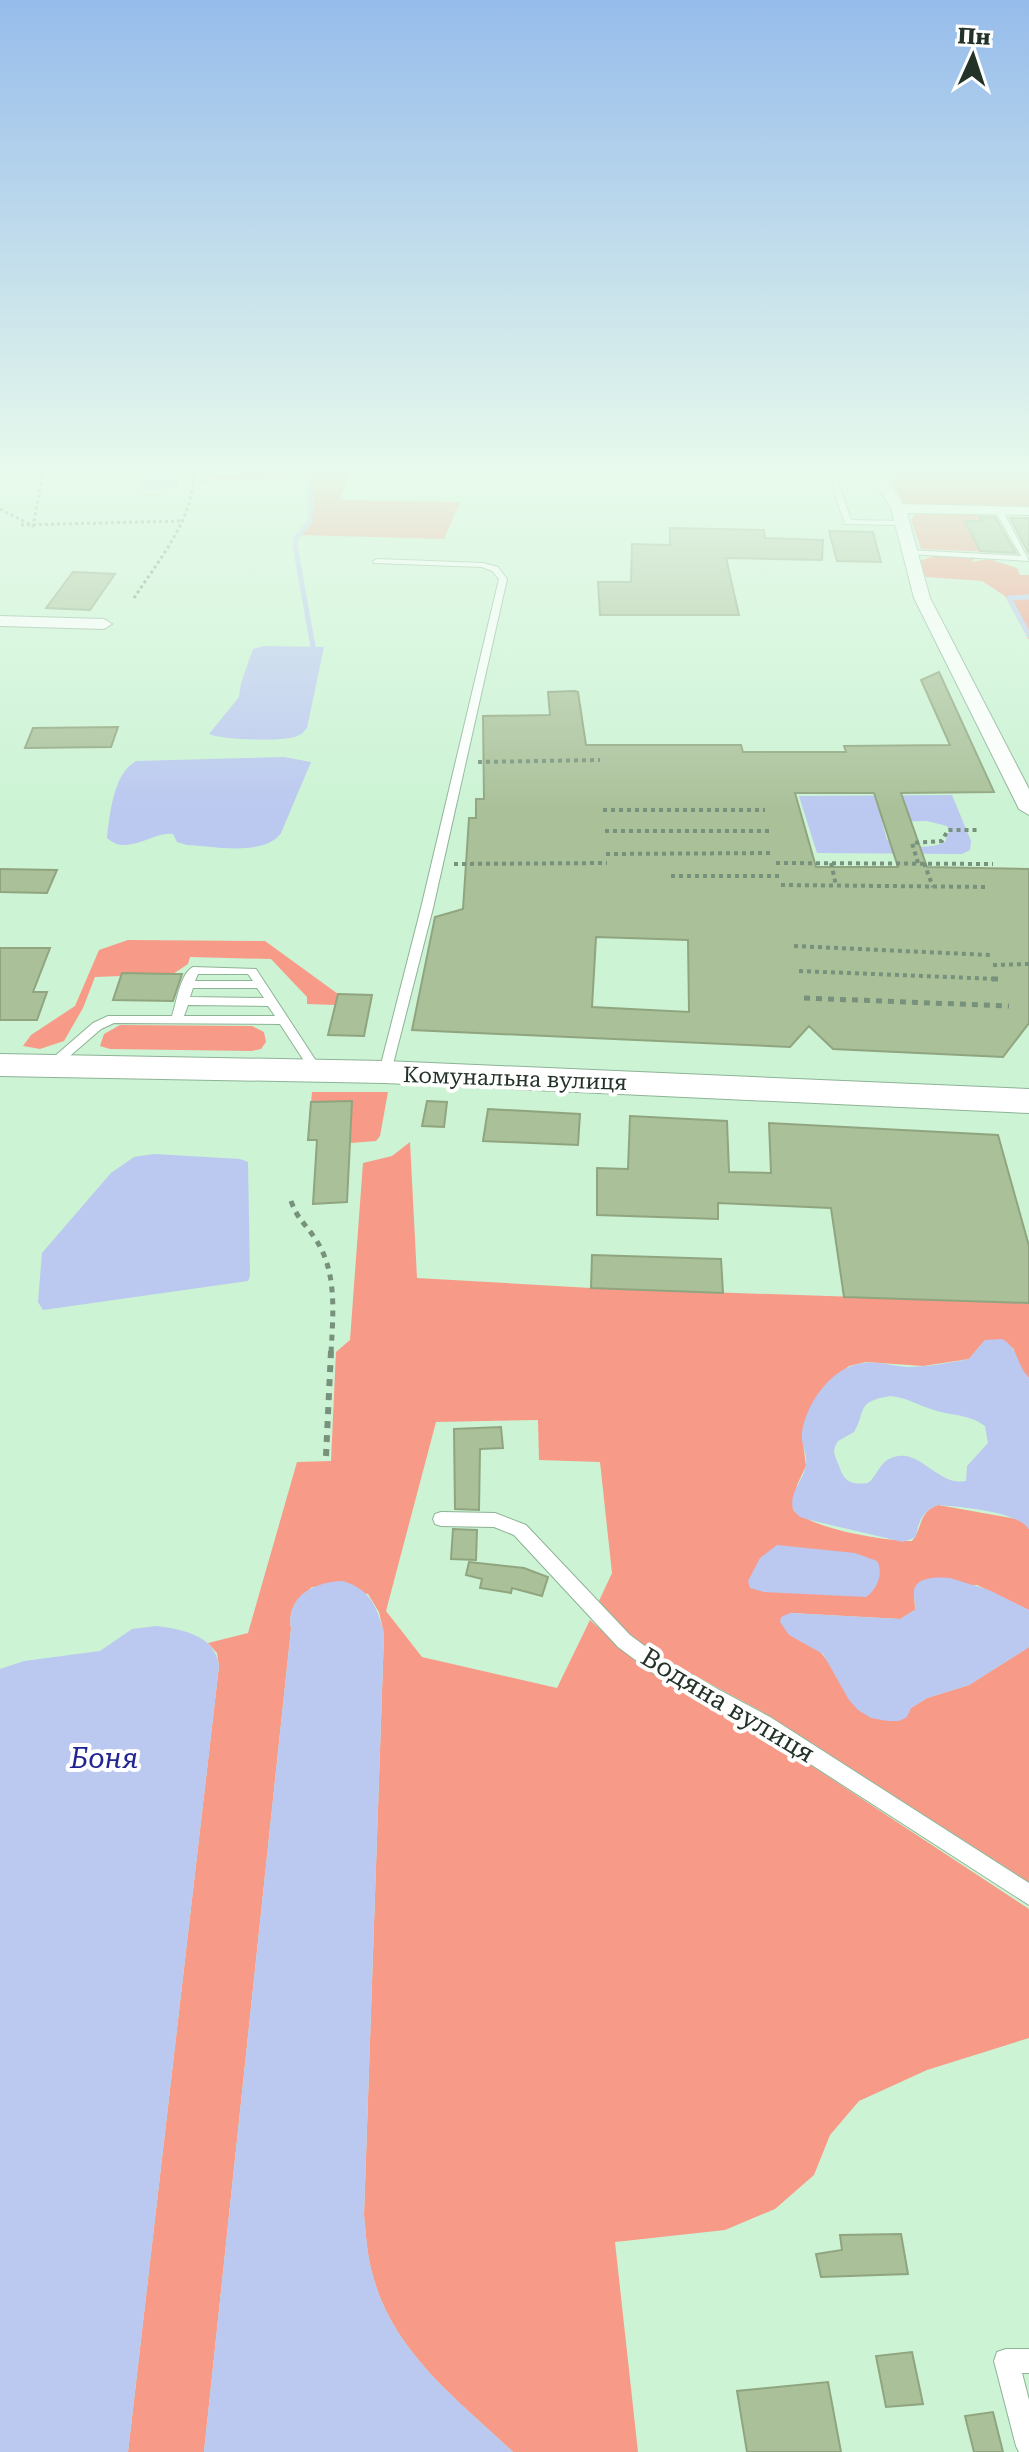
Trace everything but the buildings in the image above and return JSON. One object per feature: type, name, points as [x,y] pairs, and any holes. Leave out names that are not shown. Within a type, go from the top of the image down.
[{"type":"main road","name":"Комунальна вулиця","points":[[0,1065],[385,1072],[1029,1101]]},
{"type":"street","points":[[917,582],[922,598],[1029,809]]},
{"type":"street","points":[[0,621],[104,624]]},
{"type":"lane","points":[[385,1072],[461,762],[499,582]]},
{"type":"lane","points":[[177,1019],[191,971],[250,970],[316,1070]]},
{"type":"lane","points":[[182,1001],[273,1002]]},
{"type":"lane","points":[[52,1065],[107,1021],[285,1020]]},
{"type":"lane","name":"Водяна вулиця","points":[[441,1519],[495,1520],[520,1530],[624,1641],[659,1667],[763,1723],[1029,1895]]},
{"type":"lane","points":[[1029,2361],[1006,2361],[1029,2446]]},
{"type":"path","points":[[134,598],[144,582]]},
{"type":"path","points":[[461,762],[600,760]]},
{"type":"path","points":[[603,810],[765,810]]},
{"type":"path","points":[[933,887],[915,855],[912,843],[942,841],[948,830],[980,830]]},
{"type":"path","points":[[605,831],[769,831]]},
{"type":"path","points":[[606,854],[774,853]]},
{"type":"path","points":[[437,864],[607,863]]},
{"type":"path","points":[[776,863],[993,864]]},
{"type":"path","points":[[831,863],[836,886]]},
{"type":"path","points":[[671,876],[779,876]]},
{"type":"path","points":[[781,885],[988,887]]},
{"type":"path","points":[[794,946],[990,955]]},
{"type":"path","points":[[993,965],[1029,964]]},
{"type":"path","points":[[799,971],[998,979]]},
{"type":"path","points":[[804,998],[1009,1006]]},
{"type":"path","points":[[291,1201],[298,1221],[314,1236],[320,1248],[334,1294],[326,1456]]},
{"type":"shaded area","points":[[984,582],[1029,582],[1029,640],[1005,596]]},
{"type":"shaded area","points":[[128,940],[265,941],[338,994],[335,1005],[307,1004],[307,997],[271,959],[190,957],[188,964],[173,974],[95,977],[83,1008],[64,1041],[40,1049],[23,1046],[31,1035],[75,1006],[99,950]]},
{"type":"shaded area","points":[[120,1025],[252,1026],[264,1032],[266,1042],[261,1049],[252,1051],[110,1049],[100,1046],[104,1034]]},
{"type":"shaded area","points":[[312,1092],[388,1092],[380,1136],[376,1141],[350,1143],[352,1101],[311,1103]]},
{"type":"shaded area","points":[[410,1142],[417,1278],[591,1288],[1029,1303],[1029,1378],[1022,1371],[1013,1348],[985,1340],[969,1359],[923,1366],[866,1362],[849,1366],[832,1379],[812,1406],[804,1425],[802,1435],[806,1466],[797,1485],[793,1510],[832,1528],[884,1539],[912,1541],[924,1516],[938,1505],[1022,1520],[1029,1529],[1029,1610],[977,1585],[914,1591],[915,1610],[900,1619],[790,1613],[829,1663],[911,1708],[927,1698],[969,1685],[1029,1647],[1029,1882],[768,1715],[657,1655],[626,1632],[599,1601],[612,1573],[600,1462],[539,1460],[538,1420],[436,1422],[386,1611],[422,1657],[557,1688],[590,1620],[634,1660],[774,1741],[1029,1909],[1029,2038],[927,2070],[859,2101],[830,2135],[814,2175],[775,2209],[725,2230],[615,2242],[638,2452],[513,2452],[450,2394],[412,2351],[383,2303],[371,2269],[364,2215],[384,1634],[379,1612],[368,1594],[312,1587],[298,1601],[291,1616],[204,2452],[128,2452],[219,1666],[217,1653],[208,1643],[248,1633],[297,1462],[331,1461],[336,1352],[350,1340],[363,1163],[392,1156]]},
{"type":"water","points":[[264,646],[324,647],[307,728],[299,735],[279,739],[239,739],[209,734],[239,697],[253,649]]},
{"type":"water","points":[[284,757],[311,762],[281,833],[263,845],[237,848],[187,845],[177,842],[173,834],[123,845],[107,838],[118,785],[128,767],[136,761]]},
{"type":"water","points":[[952,795],[971,841],[970,850],[962,854],[817,853],[799,796]],"holes":[[[927,821],[947,826],[949,832],[945,842],[916,847],[887,840],[882,822]]]},
{"type":"water","points":[[154,1154],[248,1162],[248,1281],[43,1310],[38,1302],[42,1253],[111,1173],[134,1157]]},
{"type":"water","points":[[1002,1339],[1007,1342],[1029,1378],[1029,1529],[1001,1514],[938,1505],[922,1517],[916,1537],[903,1542],[800,1517],[793,1510],[793,1496],[806,1464],[802,1437],[804,1422],[815,1398],[831,1379],[841,1371],[864,1363],[915,1367],[969,1359],[985,1340]],"holes":[[[890,1396],[973,1419],[985,1426],[988,1443],[967,1466],[966,1481],[946,1478],[919,1461],[900,1456],[886,1461],[868,1483],[853,1483],[846,1479],[834,1454],[838,1441],[854,1432],[867,1404]]]},
{"type":"water","points":[[777,1545],[855,1553],[877,1561],[880,1571],[878,1581],[866,1597],[764,1592],[750,1588],[748,1581],[760,1558]]},
{"type":"water","points":[[929,1578],[950,1578],[989,1590],[1029,1610],[1029,1647],[969,1685],[927,1698],[911,1708],[907,1717],[899,1721],[871,1718],[858,1710],[823,1654],[789,1635],[780,1622],[781,1617],[790,1613],[900,1619],[915,1610],[914,1590],[919,1582]]},
{"type":"water","points":[[343,1581],[366,1594],[379,1616],[384,1634],[364,2215],[369,2261],[383,2303],[412,2351],[450,2394],[513,2452],[204,2452],[291,1618],[297,1600],[304,1593],[322,1584]]},
{"type":"water","name":"Боня","points":[[157,1626],[187,1632],[205,1641],[219,1666],[128,2452],[0,2452],[0,1669],[24,1661],[100,1651],[132,1629]]},
{"type":"waterway","points":[[302,582],[313,647]]},
{"type":"waterway","points":[[1029,597],[1009,598],[1029,635]]}]
